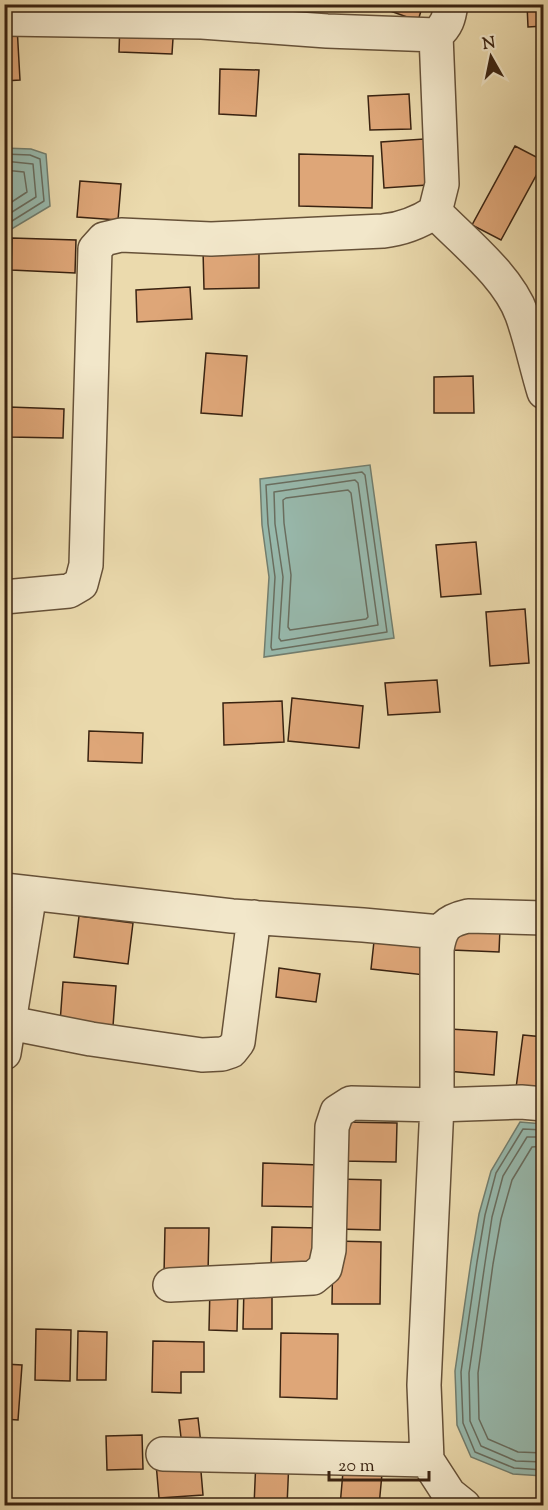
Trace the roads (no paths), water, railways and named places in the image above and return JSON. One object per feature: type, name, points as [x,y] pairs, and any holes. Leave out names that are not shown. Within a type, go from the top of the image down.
[{"type":"street","points":[[4,19],[202,22],[327,31],[436,35],[444,29],[448,21],[451,4]]},
{"type":"street","points":[[4,597],[69,591],[81,584],[87,566],[95,249],[104,239],[121,235],[211,239],[382,231],[402,229],[422,221],[435,212],[442,184],[436,35]]},
{"type":"street","points":[[435,212],[502,281],[522,314],[537,344],[543,392]]},
{"type":"street","points":[[254,917],[238,1042],[231,1051],[202,1055],[91,1039],[7,1038],[17,891],[193,912],[440,932]]},
{"type":"street","points":[[464,1506],[449,1494],[427,1460],[424,1385],[437,1106],[437,949],[440,932],[448,923],[468,916],[543,918]]},
{"type":"street","points":[[170,1285],[313,1278],[325,1268],[329,1250],[332,1127],[337,1112],[351,1103],[437,1106],[521,1102],[543,1104]]},
{"type":"street","points":[[163,1454],[427,1460]]},
{"type":"water","points":[[4,148],[31,149],[46,154],[50,206],[5,233]]},
{"type":"water","points":[[370,465],[394,638],[264,657],[269,577],[262,525],[260,479]]},
{"type":"water","points":[[520,1122],[543,1124],[543,1476],[513,1474],[471,1457],[457,1425],[455,1371],[479,1214],[491,1171]]}]
